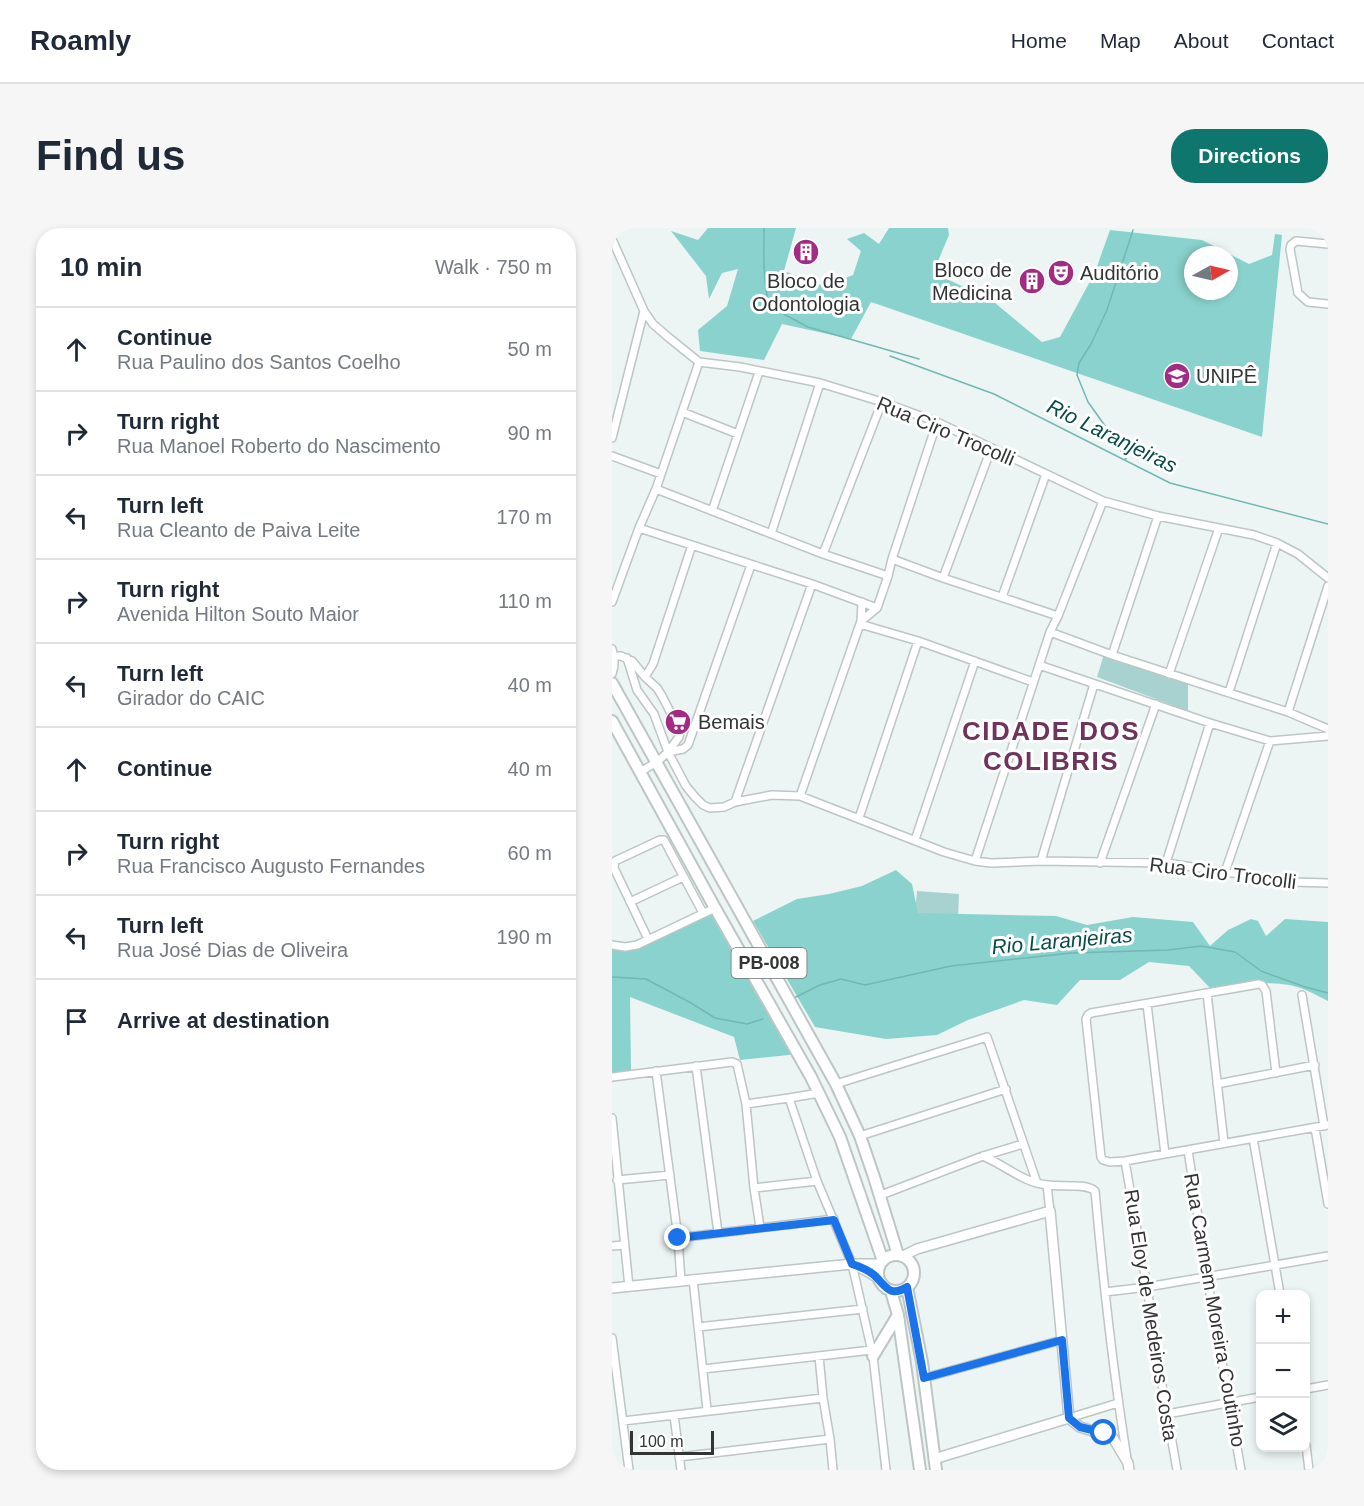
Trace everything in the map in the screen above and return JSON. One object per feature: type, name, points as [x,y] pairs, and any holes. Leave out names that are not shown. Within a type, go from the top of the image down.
[{"type":"main road","name":"PB-008","points":[[612,683],[837,1084],[860,1136],[901,1256]]},
{"type":"main road","name":"PB-008","points":[[612,721],[819,1093],[840,1137],[881,1262]]},
{"type":"main road","points":[[890,1256],[901,1256],[911,1263],[913,1279],[907,1287],[899,1291],[891,1291],[884,1287],[879,1279],[878,1269],[881,1262],[890,1256]]},
{"type":"main road","points":[[907,1287],[924,1378],[935,1464]]},
{"type":"main road","points":[[891,1291],[898,1315],[920,1470]]},
{"type":"main road","points":[[873,1353],[898,1315]]},
{"type":"street","points":[[612,239],[644,311],[653,324],[699,362],[656,489],[612,602]]},
{"type":"street","points":[[1328,244],[1293,242],[1290,249],[1298,293],[1308,302],[1328,304]]},
{"type":"street","points":[[612,438],[644,311]]},
{"type":"street","name":"Rua Ciro Trocolli","points":[[699,362],[740,367],[820,383],[882,402],[937,422],[1102,501],[1158,516],[1254,535],[1277,543],[1298,554],[1328,578]]},
{"type":"street","points":[[712,511],[759,372]]},
{"type":"street","points":[[771,534],[820,383]]},
{"type":"street","points":[[823,554],[882,402]]},
{"type":"street","points":[[682,412],[738,434]]},
{"type":"street","points":[[861,622],[877,608],[937,422]]},
{"type":"street","points":[[944,578],[992,449]]},
{"type":"street","points":[[612,456],[661,474]]},
{"type":"street","points":[[1002,597],[1046,474]]},
{"type":"street","points":[[656,489],[823,554],[888,576]]},
{"type":"street","points":[[975,861],[1050,633],[1102,501]]},
{"type":"street","points":[[1112,655],[1158,516]]},
{"type":"street","points":[[639,528],[812,584],[877,608]]},
{"type":"street","points":[[1169,674],[1220,528]]},
{"type":"street","points":[[1229,692],[1277,543]]},
{"type":"street","points":[[645,677],[653,664],[692,545]]},
{"type":"street","points":[[892,559],[1058,616]]},
{"type":"street","points":[[668,752],[688,745],[751,564]]},
{"type":"street","points":[[735,802],[812,584]]},
{"type":"street","points":[[1288,712],[1328,586]]},
{"type":"street","points":[[800,796],[861,622],[862,602]]},
{"type":"street","points":[[861,622],[1033,682]]},
{"type":"street","points":[[1050,633],[1288,712],[1328,729]]},
{"type":"street","points":[[859,818],[918,641]]},
{"type":"street","points":[[612,674],[615,665],[613,653],[632,661],[660,692],[679,728],[680,734],[668,752],[640,772]]},
{"type":"street","points":[[627,658],[637,690],[654,714],[668,752]]},
{"type":"street","points":[[915,840],[975,662]]},
{"type":"street","points":[[1039,665],[1270,741],[1328,736]]},
{"type":"street","points":[[1041,861],[1094,684]]},
{"type":"street","points":[[1100,863],[1156,704]]},
{"type":"street","points":[[1166,863],[1210,723]]},
{"type":"street","points":[[1225,872],[1270,741]]},
{"type":"street","name":"Rua Ciro Trocolli","points":[[668,752],[686,786],[703,805],[710,808],[724,807],[735,802],[772,795],[800,796],[975,861],[1166,863],[1292,882],[1328,883]]},
{"type":"street","points":[[648,939],[614,868],[615,861],[664,840],[703,913]]},
{"type":"street","points":[[630,902],[683,877]]},
{"type":"street","points":[[612,945],[637,945],[715,908]]},
{"type":"street","points":[[1276,1073],[1266,991],[1259,984],[1091,1013],[1086,1019],[1101,1157],[1110,1162],[1125,1161],[1326,1126],[1302,995]]},
{"type":"street","points":[[1207,993],[1224,1143]]},
{"type":"street","points":[[1147,1004],[1165,1154]]},
{"type":"street","points":[[837,1084],[987,1037],[1037,1183]]},
{"type":"street","points":[[612,1077],[732,1062],[739,1067],[746,1104],[760,1227]]},
{"type":"street","points":[[1217,1084],[1315,1065]]},
{"type":"street","points":[[696,1066],[718,1233]]},
{"type":"street","points":[[656,1071],[678,1238],[681,1281]]},
{"type":"street","points":[[860,1136],[1006,1089]]},
{"type":"street","points":[[746,1104],[819,1093]]},
{"type":"street","points":[[789,1098],[817,1181],[852,1264],[873,1353],[886,1470]]},
{"type":"street","points":[[612,1118],[629,1287]]},
{"type":"street","points":[[1315,1128],[1328,1204]]},
{"type":"street","points":[[1253,1138],[1279,1290]]},
{"type":"street","points":[[881,1195],[983,1156],[1023,1144]]},
{"type":"street","name":"Rua Carmem Moreira Coutinho","points":[[1188,1150],[1207,1277],[1242,1470]]},
{"type":"street","points":[[983,1156],[1037,1183],[1089,1187],[1095,1191],[1118,1403],[1129,1467]]},
{"type":"street","name":"Rua Eloy de Medeiros Costa","points":[[1125,1161],[1148,1287],[1158,1368],[1177,1470]]},
{"type":"street","points":[[618,1180],[670,1175]]},
{"type":"street","points":[[754,1188],[817,1181]]},
{"type":"street","points":[[1047,1185],[1069,1418],[1080,1427],[1113,1438],[1129,1467]]},
{"type":"street","points":[[901,1256],[917,1249],[1050,1211]]},
{"type":"street","points":[[678,1238],[834,1220]]},
{"type":"street","points":[[612,1246],[624,1245]]},
{"type":"street","points":[[1105,1292],[1148,1287],[1328,1256]]},
{"type":"street","points":[[612,1288],[881,1262]]},
{"type":"street","points":[[852,1264],[879,1279]]},
{"type":"street","points":[[693,1279],[707,1410]]},
{"type":"street","points":[[698,1327],[863,1309]]},
{"type":"street","points":[[612,1338],[615,1380],[629,1470]]},
{"type":"street","points":[[924,1378],[1062,1340]]},
{"type":"street","points":[[703,1369],[819,1356],[873,1353]]},
{"type":"street","points":[[819,1356],[822,1398],[833,1470]]},
{"type":"street","points":[[1310,1388],[1328,1385]]},
{"type":"street","points":[[623,1421],[822,1398]]},
{"type":"street","points":[[1167,1414],[1256,1398]]},
{"type":"street","points":[[935,1464],[1118,1403]]},
{"type":"street","points":[[674,1415],[681,1470]]},
{"type":"street","points":[[679,1457],[830,1439]]},
{"type":"street","points":[[1306,1452],[1309,1470]]},
{"type":"shaded area","name":"UNIPÊ","points":[[708,228],[796,228],[784,271],[824,286],[853,275],[861,251],[847,239],[864,233],[879,244],[889,228],[948,228],[949,235],[933,273],[989,298],[1042,342],[1060,337],[1095,272],[1110,230],[1202,240],[1214,246],[1184,246],[1184,300],[1238,300],[1238,258],[1249,264],[1272,255],[1275,234],[1282,235],[1262,437],[871,302],[851,339],[782,324],[764,360],[700,351],[698,330],[727,306],[738,269],[722,273],[709,299],[706,276],[671,231],[698,240]]},
{"type":"shaded area","points":[[1104,654],[1188,684],[1188,711],[1097,677]]},
{"type":"shaded area","points":[[896,870],[912,884],[918,913],[1056,916],[1087,925],[1133,917],[1193,922],[1210,946],[1228,930],[1251,919],[1258,921],[1266,936],[1285,919],[1328,922],[1328,1001],[1301,988],[1286,985],[1254,984],[1211,989],[1189,966],[1149,962],[1120,980],[1080,980],[1057,1005],[1024,1000],[968,1020],[937,1035],[886,1039],[815,1027],[753,921],[797,899],[862,886]]},
{"type":"shaded area","points":[[917,891],[959,894],[958,918],[915,915]]},
{"type":"shaded area","points":[[714,912],[798,1054],[740,1060],[734,1037],[630,997],[631,1071],[612,1073],[612,950],[630,950],[647,945]]},
{"type":"waterway","points":[[764,228],[765,280],[771,310],[778,311],[808,327],[919,359]]},
{"type":"waterway","points":[[1126,459],[1088,402],[1077,375],[1079,363],[1107,310],[1133,230]]},
{"type":"waterway","name":"Rio Laranjeiras","points":[[890,356],[994,394],[1170,483],[1328,524]]},
{"type":"waterway","name":"Rio Laranjeiras","points":[[794,998],[820,985],[841,979],[865,985],[951,966],[1071,953],[1168,950],[1201,946],[1235,952],[1261,971],[1328,993]]},
{"type":"waterway","name":"Rio Laranjeiras","points":[[612,977],[646,979],[715,1018],[747,1024],[763,1019]]},
{"type":"place","name":"Bloco de Odontologia","points":[[806,252]]},
{"type":"place","name":"Auditório","points":[[1061,273]]},
{"type":"place","name":"Bloco de Medicina","points":[[1032,281]]},
{"type":"place","name":"UNIPÊ","points":[[1177,376]]},
{"type":"place","name":"Bemais","points":[[678,722]]},
{"type":"district","name":"CIDADE DOS COLIBRIS","points":[[1051,746]]},
{"type":"route","points":[[678,1238],[834,1220],[852,1264],[872,1274],[891,1291],[904,1290],[907,1287],[924,1378],[1062,1340],[1069,1418],[1080,1427],[1104,1433]]}]
